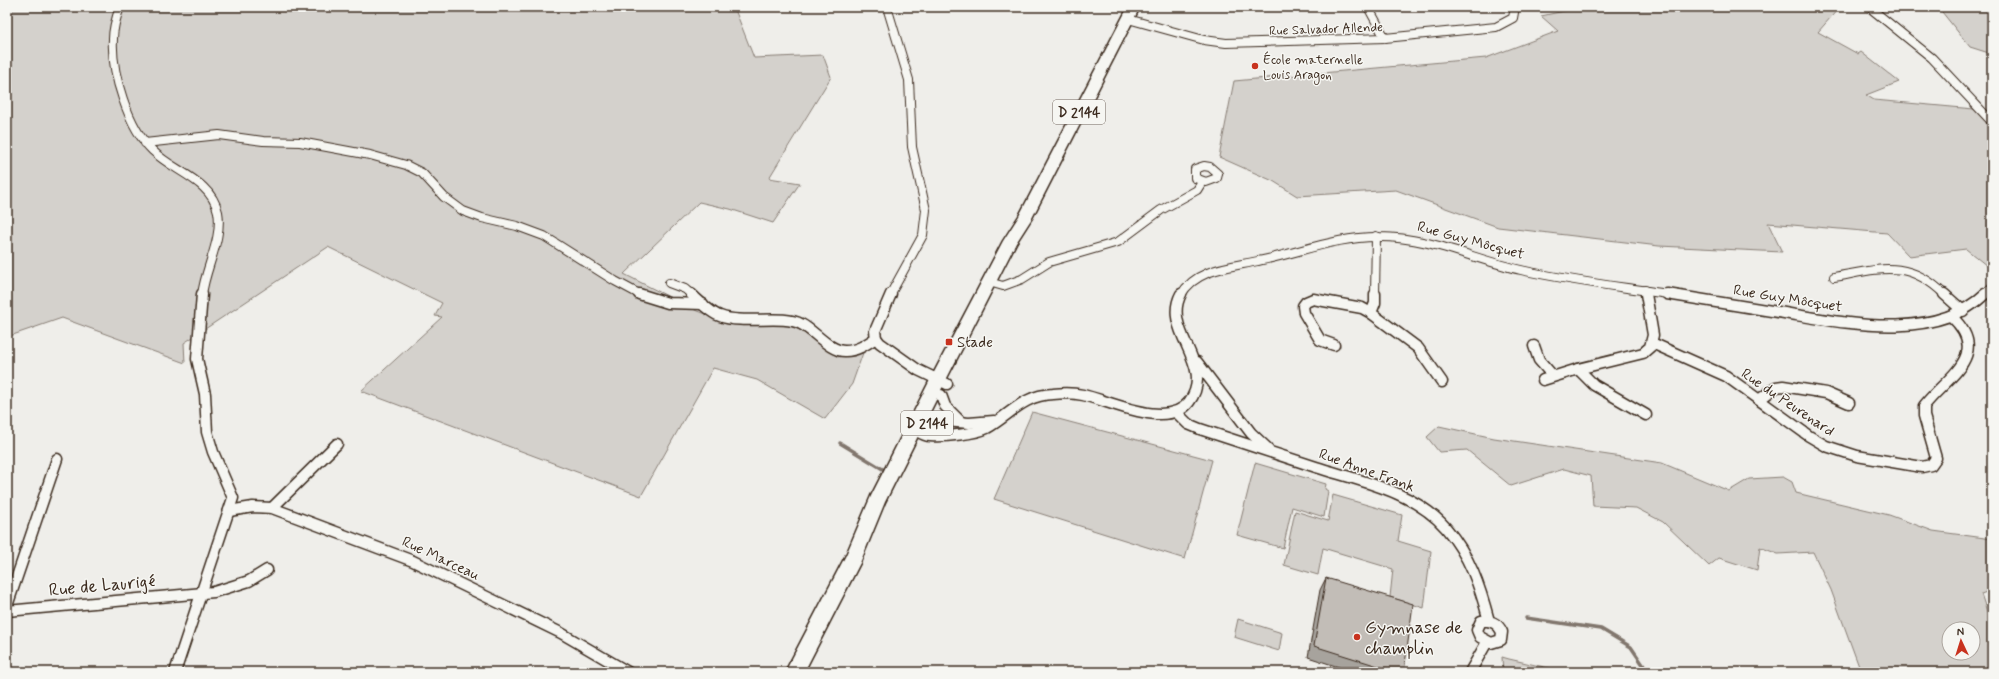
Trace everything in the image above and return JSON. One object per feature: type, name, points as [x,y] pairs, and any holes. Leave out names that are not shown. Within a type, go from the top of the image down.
[{"type":"main road","name":"D 2144","points":[[794,672],[854,557],[868,539],[921,425],[993,284],[1017,244],[1025,218],[1134,7]]},
{"type":"street","points":[[120,7],[113,30],[113,54],[120,86],[130,114],[145,143],[154,152],[204,188],[213,199],[218,213],[219,229],[202,280],[197,360],[205,394],[208,438],[233,498],[200,593],[175,672]]},
{"type":"street","points":[[887,7],[896,44],[909,80],[912,146],[926,210],[926,217],[923,235],[891,293],[875,331],[876,338],[880,343],[942,386],[942,401],[949,412],[960,421]]},
{"type":"street","points":[[1368,7],[1385,38]]},
{"type":"street","name":"Rue Salvador Allende","points":[[1128,19],[1204,40],[1226,43],[1385,38],[1496,27],[1512,19],[1516,12],[1515,7]]},
{"type":"street","points":[[1869,7],[1932,58],[1992,122]]},
{"type":"street","points":[[145,143],[219,135],[263,141],[300,142],[370,155],[406,165],[422,173],[444,197],[464,211],[482,218],[517,226],[544,236],[645,297],[668,303],[691,305],[702,304]]},
{"type":"street","points":[[993,284],[1003,286],[1022,279],[1049,262],[1118,242],[1161,210],[1197,190],[1202,182]]},
{"type":"street","points":[[1371,313],[1375,303],[1378,239],[1376,236]]},
{"type":"street","name":"Rue Guy Môcquet","points":[[1176,412],[1186,406],[1194,392],[1198,378],[1195,359],[1182,335],[1177,314],[1177,306],[1181,294],[1189,284],[1195,279],[1221,269],[1270,259],[1327,242],[1355,237],[1376,236],[1421,241],[1444,246],[1494,263],[1521,270],[1846,323],[1890,326],[1929,321],[1951,316],[1976,303],[1992,287]]},
{"type":"street","points":[[1834,278],[1887,268],[1906,270],[1918,274],[1930,282],[1963,311]]},
{"type":"street","points":[[669,283],[685,289],[718,316],[735,320],[777,320],[801,324],[836,350],[845,351],[859,348],[876,338]]},
{"type":"street","points":[[1543,380],[1552,376],[1643,352],[1650,348],[1653,335],[1645,290]]},
{"type":"street","points":[[1334,345],[1320,340],[1304,313],[1303,306],[1306,302],[1313,299],[1362,308],[1371,313],[1378,320],[1414,344],[1422,352],[1442,382]]},
{"type":"street","name":"Rue du Peurenard","points":[[1652,343],[1726,376],[1809,436],[1838,450],[1915,466],[1935,462],[1935,452],[1924,416],[1924,406],[1958,372],[1968,354],[1968,347],[1963,331],[1951,316]]},
{"type":"street","points":[[1534,346],[1539,360],[1552,376]]},
{"type":"street","points":[[1195,359],[1251,433],[1271,452]]},
{"type":"street","points":[[1578,369],[1594,385],[1646,415]]},
{"type":"street","points":[[1759,400],[1776,387],[1783,386],[1831,394],[1842,398],[1849,403]]},
{"type":"street","points":[[921,425],[941,435],[976,431],[986,428],[994,421],[1033,398],[1048,394],[1082,395],[1154,414],[1176,412]]},
{"type":"street","name":"Rue Anne Frank","points":[[1176,412],[1188,424],[1200,429],[1385,490],[1407,498],[1425,509],[1446,528],[1469,560],[1480,586],[1489,621]]},
{"type":"street","points":[[921,425],[960,421],[976,423],[994,421]]},
{"type":"street","points":[[272,508],[337,444]]},
{"type":"street","points":[[7,606],[57,458]]},
{"type":"street","name":"Rue Marceau","points":[[228,511],[253,507],[272,508],[413,561],[561,633],[628,672]]},
{"type":"street","name":"Rue de Laurigé","points":[[7,611],[214,592],[250,581],[267,570]]},
{"type":"street","points":[[1489,621],[1500,627],[1502,638],[1498,642],[1487,642],[1480,637],[1477,630],[1479,624],[1489,621]]},
{"type":"street","points":[[1470,672],[1487,642]]},
{"type":"shaded area","points":[[7,7],[734,7],[754,58],[823,55],[831,77],[769,178],[800,183],[773,223],[730,209],[699,202],[624,274],[697,311],[734,325],[781,323],[794,326],[838,357],[864,350],[852,384],[825,419],[757,380],[713,368],[641,496],[361,391],[442,317],[435,316],[442,303],[328,247],[184,343],[185,363],[62,318],[7,337]]},
{"type":"shaded area","points":[[1567,7],[1849,7],[1838,9],[1818,32],[1858,54],[1861,52],[1899,82],[1866,95],[1874,100],[1974,109],[1992,128],[1992,270],[1966,249],[1909,256],[1887,233],[1768,223],[1782,252],[1659,246],[1498,227],[1396,190],[1297,196],[1273,181],[1219,157],[1234,81],[1486,58],[1558,31],[1541,16],[1569,10]]},
{"type":"shaded area","points":[[1938,7],[1992,7],[1992,54],[1970,47]]},
{"type":"shaded area","points":[[1032,412],[1212,460],[1185,559],[994,499]]},
{"type":"shaded area","points":[[1439,426],[1494,438],[1662,463],[1729,491],[1749,479],[1783,477],[1792,482],[1796,493],[1889,515],[1933,531],[1992,539],[1992,590],[1981,594],[1992,626],[1992,672],[1861,672],[1831,590],[1813,552],[1778,554],[1760,547],[1757,570],[1719,558],[1709,566],[1663,522],[1636,508],[1593,506],[1591,476],[1564,469],[1511,486],[1467,450],[1439,452],[1427,437]]},
{"type":"shaded area","points":[[1255,463],[1326,484],[1325,489],[1328,491],[1324,517],[1292,507],[1283,548],[1237,535]]},
{"type":"shaded area","points":[[1333,495],[1402,515],[1398,541],[1431,551],[1424,608],[1390,597],[1393,569],[1323,548],[1318,575],[1284,565],[1295,511],[1328,521]]},
{"type":"shaded area","points":[[1238,619],[1282,633],[1279,651],[1234,637]]},
{"type":"shaded area","points":[[1502,657],[1509,659],[1566,672],[1503,672]]},
{"type":"building","name":"Gymnase de champlin","points":[[1326,578],[1413,604],[1404,672],[1397,672],[1314,646]]},
{"type":"waterway","points":[[840,443],[886,471]]},
{"type":"waterway","points":[[1526,618],[1601,629],[1631,647],[1648,672]]},
{"type":"place","name":"École maternelle Louis Aragon","points":[[1255,66]]},
{"type":"place","name":"Stade","points":[[949,342]]},
{"type":"place","name":"Gymnase de champlin","points":[[1357,637]]}]
